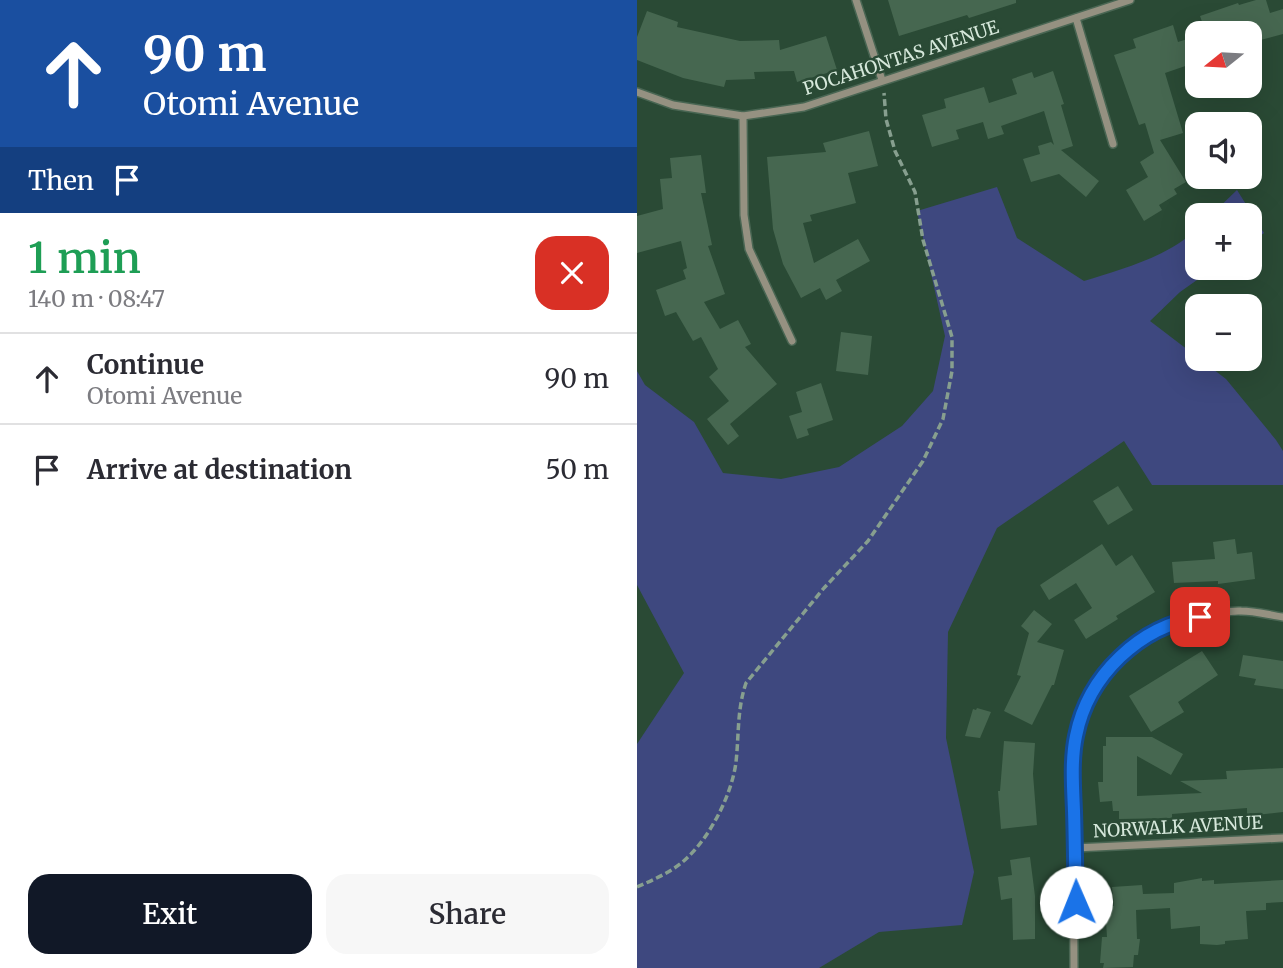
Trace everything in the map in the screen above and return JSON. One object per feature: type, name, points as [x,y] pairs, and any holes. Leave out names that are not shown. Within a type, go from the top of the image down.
[{"type":"street","points":[[856,0],[883,80]]},
{"type":"street","name":"POCAHONTAS AVENUE","points":[[637,92],[673,105],[743,116],[804,107],[1130,0]]},
{"type":"street","points":[[1076,18],[1113,144]]},
{"type":"street","points":[[743,116],[744,215],[749,249],[792,341]]},
{"type":"street","points":[[1074,968],[1073,762],[1076,734],[1087,701],[1116,659],[1143,638],[1181,620],[1239,610],[1283,617]]},
{"type":"street","name":"NORWALK AVENUE","points":[[1075,848],[1283,838]]},
{"type":"path","points":[[637,887],[662,876],[689,857],[716,819],[726,801],[736,764],[740,702],[746,683],[824,588],[868,541],[923,461],[943,419],[952,371],[952,337],[923,240],[915,192],[895,151],[886,118],[883,80]]},
{"type":"shaded area","points":[[997,187],[1017,238],[1084,281],[1159,255],[1185,239],[1185,280],[1197,280],[1180,292],[1150,321],[1185,348],[1185,371],[1216,371],[1226,379],[1276,440],[1283,451],[1283,485],[1152,485],[1124,441],[997,528],[948,632],[946,738],[974,872],[962,925],[879,932],[819,968],[637,968],[637,744],[684,673],[637,585],[637,371],[645,385],[694,422],[723,473],[781,479],[839,467],[902,426],[933,391],[945,336],[917,211]]},
{"type":"shaded area","points":[[1237,190],[1245,203],[1223,203]]},
{"type":"building","points":[[888,0],[1016,0],[1016,3],[899,36]]},
{"type":"building","points":[[1266,0],[1270,13],[1283,9],[1283,34],[1262,40],[1262,21],[1202,21],[1200,16],[1238,3]]},
{"type":"building","points":[[647,11],[678,22],[677,27],[740,41],[779,40],[780,50],[826,36],[837,70],[797,82],[794,71],[754,72],[755,79],[726,80],[724,87],[683,78],[637,60],[637,37]]},
{"type":"building","points":[[1173,25],[1178,42],[1185,40],[1185,66],[1165,73],[1183,133],[1160,140],[1185,183],[1174,189],[1177,194],[1159,205],[1162,210],[1144,221],[1126,190],[1148,177],[1140,162],[1154,153],[1145,123],[1139,125],[1114,55],[1136,48],[1133,39]]},
{"type":"building","points":[[1053,71],[1064,104],[1061,105],[1073,146],[1061,150],[1099,181],[1086,197],[1059,174],[1031,182],[1023,159],[1040,154],[1038,146],[1051,142],[1054,145],[1044,111],[1001,126],[1004,134],[988,139],[983,122],[956,130],[959,139],[932,147],[922,115],[946,108],[944,99],[984,87],[989,103],[1017,94],[1012,79],[1032,72],[1034,78]]},
{"type":"building","points":[[869,131],[878,166],[848,173],[856,203],[810,215],[812,221],[803,223],[814,263],[858,239],[870,261],[836,280],[842,291],[826,300],[820,288],[801,298],[783,264],[773,229],[767,157],[826,152],[823,143]]},
{"type":"building","points":[[701,155],[706,193],[701,193],[712,245],[708,246],[725,294],[704,302],[720,329],[738,320],[751,344],[745,347],[777,384],[730,424],[739,436],[728,445],[707,419],[729,401],[709,377],[718,369],[701,337],[693,341],[676,312],[665,316],[656,290],[686,279],[683,270],[687,268],[681,241],[637,253],[637,216],[663,209],[660,179],[672,178],[670,158]]},
{"type":"building","points":[[841,332],[872,336],[868,375],[836,371]]},
{"type":"building","points":[[821,383],[833,420],[807,429],[809,435],[797,439],[789,416],[802,412],[796,392]]},
{"type":"building","points":[[1118,486],[1133,510],[1108,525],[1093,501]]},
{"type":"building","points":[[1235,539],[1237,554],[1252,552],[1255,579],[1218,584],[1218,581],[1174,583],[1172,562],[1215,559],[1213,542]]},
{"type":"building","points":[[1102,544],[1116,566],[1132,555],[1155,592],[1116,616],[1118,619],[1086,639],[1074,620],[1092,608],[1076,583],[1049,600],[1040,585]]},
{"type":"building","points":[[1034,610],[1052,624],[1037,642],[1064,650],[1054,685],[1032,725],[1004,711],[1021,676],[1017,675],[1029,633],[1021,626]]},
{"type":"building","points":[[1202,651],[1218,675],[1178,702],[1184,712],[1151,732],[1129,696]]},
{"type":"building","points":[[1243,655],[1283,661],[1283,689],[1254,685],[1256,679],[1239,676]]},
{"type":"building","points":[[973,709],[991,712],[980,738],[965,736]]},
{"type":"building","points":[[1106,737],[1152,737],[1183,754],[1171,775],[1137,756],[1137,796],[1202,793],[1180,781],[1227,779],[1226,771],[1283,768],[1283,812],[1247,816],[1247,808],[1172,814],[1172,818],[1119,819],[1119,811],[1113,811],[1112,801],[1100,802],[1098,782],[1103,782],[1103,746],[1106,746]]},
{"type":"building","points":[[1004,741],[1035,743],[1033,774],[1037,825],[1001,829],[998,791]]},
{"type":"building","points":[[1030,857],[1035,896],[1035,939],[1013,940],[1012,898],[1001,900],[998,877],[1012,875],[1010,860]]},
{"type":"building","points":[[1202,878],[1202,881],[1214,880],[1214,884],[1283,880],[1283,902],[1266,903],[1266,910],[1246,911],[1248,939],[1225,941],[1225,944],[1217,945],[1200,944],[1200,926],[1171,929],[1170,908],[1136,910],[1137,939],[1140,939],[1133,967],[1103,968],[1104,963],[1100,963],[1102,937],[1107,937],[1105,906],[1114,906],[1112,887],[1142,885],[1143,894],[1174,893],[1174,883]]},
{"type":"route","points":[[1076,902],[1073,762],[1076,734],[1087,701],[1116,659],[1143,638],[1181,620],[1200,617]]}]
